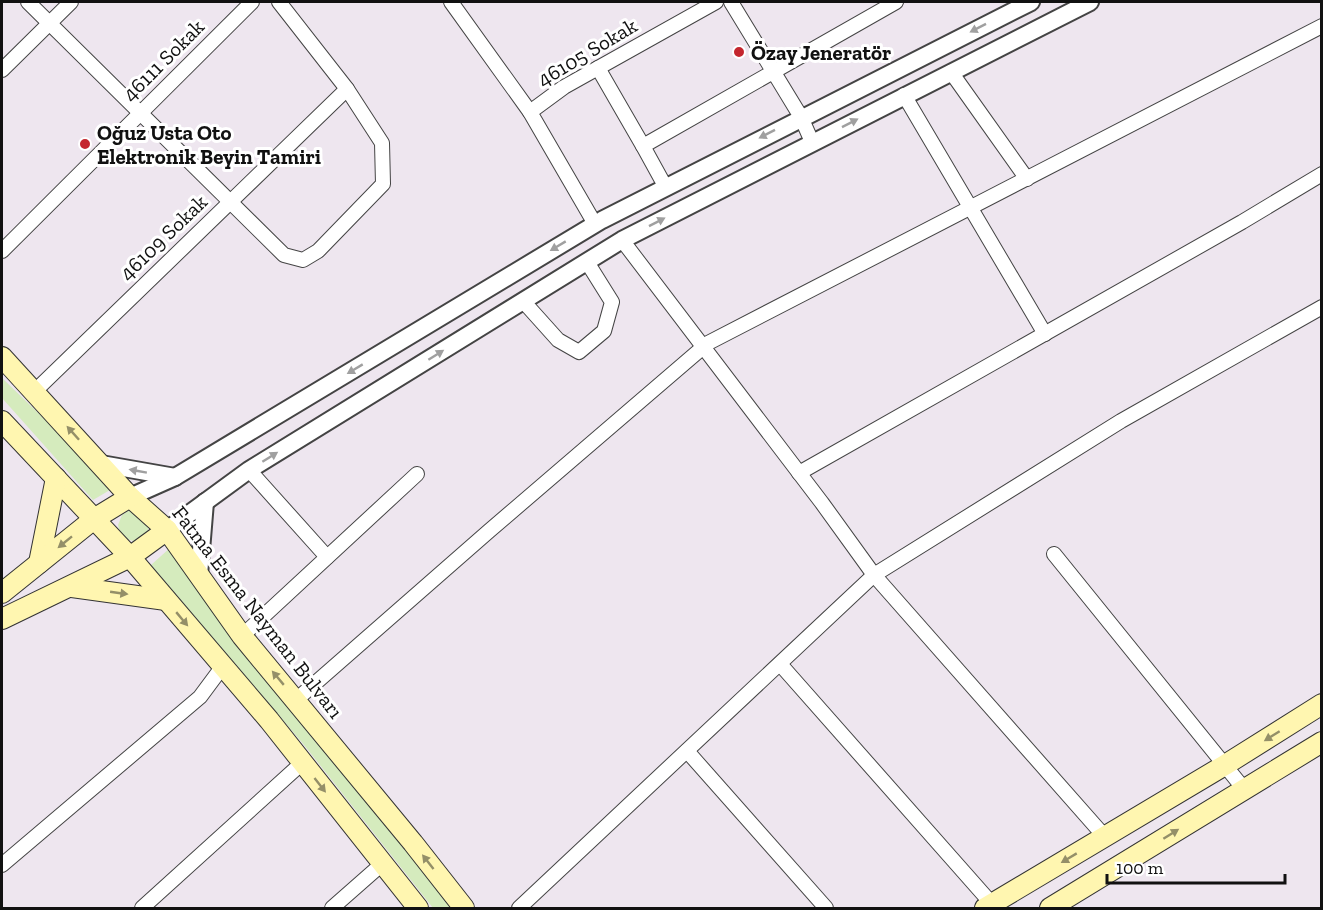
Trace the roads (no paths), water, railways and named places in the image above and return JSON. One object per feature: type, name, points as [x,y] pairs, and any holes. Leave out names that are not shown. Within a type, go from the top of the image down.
[{"type":"main road","name":"Fatma Esma Nayman Bulvarı","points":[[2,357],[130,497],[167,530],[242,636],[464,909]]},
{"type":"main road","points":[[2,422],[130,557],[223,666],[418,909]]},
{"type":"main road","points":[[39,563],[56,478]]},
{"type":"main road","points":[[2,593],[94,519],[130,497]]},
{"type":"main road","points":[[2,619],[130,557],[167,530]]},
{"type":"main road","points":[[72,586],[166,600]]},
{"type":"main road","points":[[989,906],[1225,765],[1322,704]]},
{"type":"main road","points":[[1050,909],[1322,742]]},
{"type":"street","points":[[28,2],[284,255],[303,260],[318,251],[383,184],[382,143],[347,89],[279,2]]},
{"type":"street","points":[[2,70],[70,2]]},
{"type":"street","name":"46111 Sokak","points":[[2,251],[252,2]]},
{"type":"street","points":[[451,2],[530,112]]},
{"type":"street","name":"46105 Sokak","points":[[595,224],[530,112],[564,87],[716,2]]},
{"type":"street","points":[[731,2],[775,72],[801,117],[812,142]]},
{"type":"street","points":[[643,146],[896,2]]},
{"type":"street","points":[[167,530],[249,470],[622,240],[1090,2]]},
{"type":"street","points":[[130,497],[175,477],[595,224],[1024,3]]},
{"type":"street","points":[[296,700],[708,343],[1322,26]]},
{"type":"street","points":[[598,68],[665,186]]},
{"type":"street","points":[[951,72],[1027,179]]},
{"type":"street","name":"46109 Sokak","points":[[35,391],[347,89]]},
{"type":"street","points":[[904,95],[1045,334]]},
{"type":"street","points":[[799,473],[1242,222],[1322,174]]},
{"type":"street","points":[[622,240],[874,575],[1105,837]]},
{"type":"street","points":[[523,301],[558,340],[579,352],[604,331],[612,302],[587,262]]},
{"type":"street","points":[[519,909],[874,575],[1121,421],[1322,307]]},
{"type":"street","points":[[100,464],[175,477]]},
{"type":"street","points":[[249,470],[327,557]]},
{"type":"street","points":[[242,636],[417,474]]},
{"type":"street","points":[[199,575],[205,502]]},
{"type":"street","points":[[1054,554],[1244,789]]},
{"type":"street","points":[[780,664],[989,906]]},
{"type":"street","points":[[2,865],[200,697],[223,666]]},
{"type":"street","points":[[687,752],[826,909]]},
{"type":"street","points":[[142,909],[302,763]]},
{"type":"street","points":[[332,909],[382,864]]},
{"type":"place","name":"Özay Jeneratör","points":[[739,52]]},
{"type":"place","name":"Oğuz Usta Oto Elektronik Beyin Tamiri","points":[[85,144]]}]
